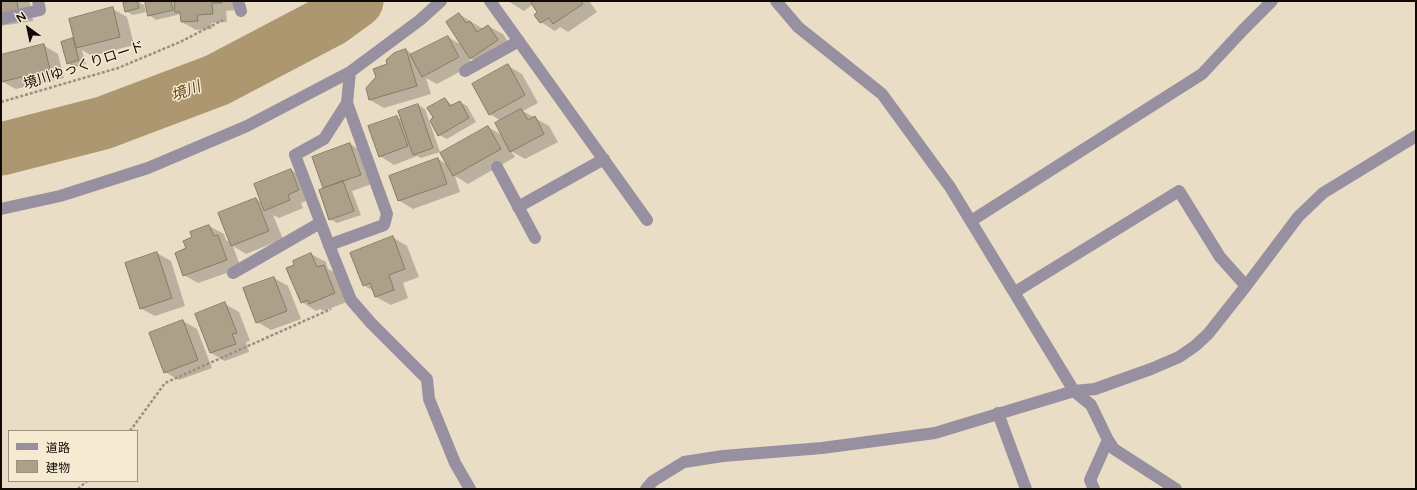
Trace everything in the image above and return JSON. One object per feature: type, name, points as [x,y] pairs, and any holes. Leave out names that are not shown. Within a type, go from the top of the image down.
[{"type":"street","points":[[1,19],[40,10],[38,1]]},
{"type":"street","points":[[1,209],[60,196],[148,168],[247,126],[350,72],[420,20],[441,1]]},
{"type":"street","points":[[490,1],[647,220]]},
{"type":"street","points":[[776,1],[798,27],[882,94],[950,187],[1074,390],[1091,405],[1114,449],[1176,489]]},
{"type":"street","points":[[971,221],[1202,74],[1272,1]]},
{"type":"street","points":[[465,71],[519,41]]},
{"type":"street","points":[[329,245],[384,225],[387,214],[347,103],[350,72]]},
{"type":"street","points":[[347,103],[324,139],[295,155],[351,300],[371,323],[427,379],[429,399],[454,463],[470,489]]},
{"type":"street","points":[[646,489],[653,481],[684,462],[723,456],[822,448],[935,433],[1074,390],[1095,389],[1151,369],[1179,356],[1195,346],[1208,334],[1298,217],[1323,193],[1416,136]]},
{"type":"street","points":[[518,207],[604,159]]},
{"type":"street","points":[[497,167],[536,238]]},
{"type":"street","points":[[1015,292],[1179,191],[1220,257],[1246,286]]},
{"type":"street","points":[[233,273],[320,223]]},
{"type":"street","points":[[998,413],[1026,489]]},
{"type":"street","points":[[1094,489],[1090,480],[1108,440]]},
{"type":"path","name":"境川ゆっくりロード","points":[[1,102],[118,68],[180,42],[239,6]]},
{"type":"path","points":[[131,430],[165,383],[351,300]]},
{"type":"building","points":[[1,1],[17,1],[19,14],[1,16]]},
{"type":"building","points":[[137,1],[139,8],[125,12],[123,3]]},
{"type":"building","points":[[145,1],[171,1],[173,10],[148,16]]},
{"type":"building","points":[[175,1],[222,1],[222,3],[212,3],[213,14],[197,15],[198,21],[181,22],[180,12],[175,12]]},
{"type":"building","points":[[534,1],[581,1],[583,4],[553,24],[549,18],[540,23],[534,15],[537,12],[531,3]]},
{"type":"building","points":[[113,7],[120,37],[76,48],[69,19]]},
{"type":"building","points":[[459,13],[466,23],[470,21],[477,32],[488,25],[498,40],[470,59],[446,22]]},
{"type":"building","points":[[448,36],[459,57],[422,77],[410,55]]},
{"type":"building","points":[[73,38],[79,60],[67,64],[61,42]]},
{"type":"building","points":[[44,44],[50,70],[1,82],[1,55]]},
{"type":"building","points":[[406,49],[417,86],[369,100],[366,88],[376,77],[373,69],[387,64],[386,60],[394,53]]},
{"type":"building","points":[[508,64],[525,95],[489,115],[472,84]]},
{"type":"building","points":[[445,98],[450,106],[460,101],[469,118],[438,136],[430,121],[433,117],[427,108]]},
{"type":"building","points":[[418,104],[433,148],[413,155],[398,111]]},
{"type":"building","points":[[521,109],[528,120],[535,116],[544,134],[510,152],[495,123]]},
{"type":"building","points":[[397,116],[408,146],[379,157],[368,126]]},
{"type":"building","points":[[488,126],[501,149],[453,176],[440,153]]},
{"type":"building","points":[[350,143],[361,175],[323,188],[312,157]]},
{"type":"building","points":[[438,158],[447,184],[398,201],[389,176]]},
{"type":"building","points":[[291,169],[299,190],[288,195],[290,200],[264,211],[254,184]]},
{"type":"building","points":[[343,181],[354,211],[329,220],[319,190]]},
{"type":"building","points":[[256,198],[269,231],[231,246],[218,213]]},
{"type":"building","points":[[209,225],[214,236],[218,235],[227,260],[183,276],[175,253],[186,248],[183,241],[192,237],[190,232]]},
{"type":"building","points":[[393,236],[405,269],[389,275],[394,290],[375,297],[370,283],[363,286],[350,253]]},
{"type":"building","points":[[157,252],[172,298],[140,309],[125,263]]},
{"type":"building","points":[[311,253],[317,267],[324,265],[335,293],[309,304],[308,300],[301,303],[286,268],[294,265],[293,261]]},
{"type":"building","points":[[274,277],[287,311],[256,323],[243,288]]},
{"type":"building","points":[[225,302],[237,333],[232,334],[236,344],[210,353],[195,314]]},
{"type":"building","points":[[183,320],[198,360],[164,373],[149,333]]},
{"type":"waterway","name":"境川","points":[[1,149],[103,123],[217,80],[331,20],[357,1]]}]
